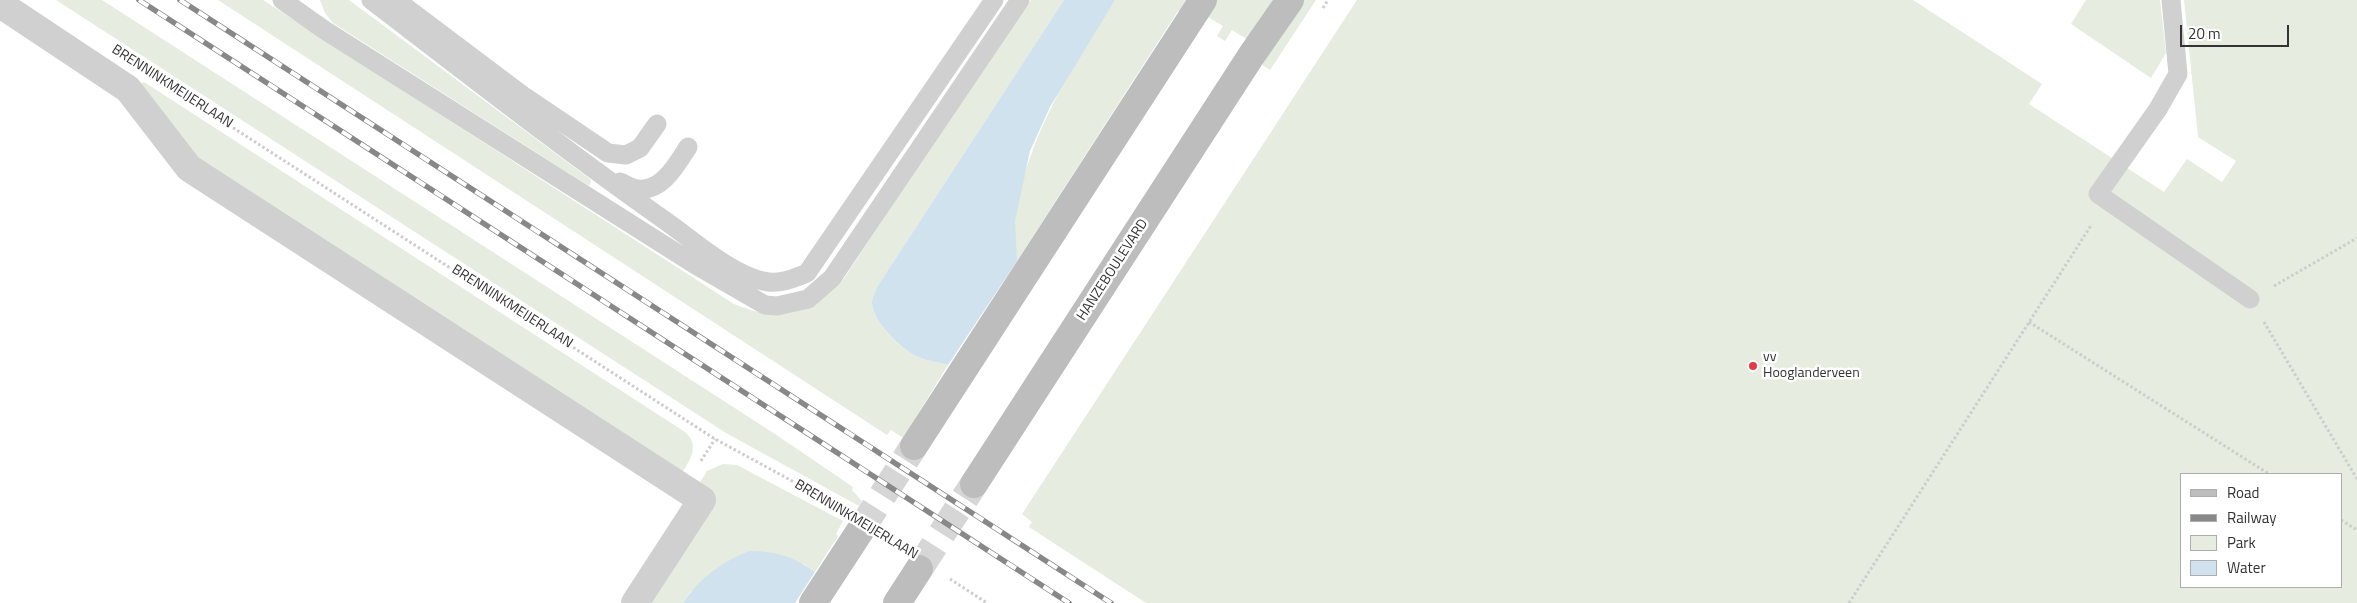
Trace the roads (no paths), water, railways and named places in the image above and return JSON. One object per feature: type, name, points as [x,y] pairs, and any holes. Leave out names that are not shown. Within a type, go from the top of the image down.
[{"type":"main road","name":"HANZEBOULEVARD","points":[[974,484],[1251,56],[1290,0]]},
{"type":"main road","points":[[914,446],[1196,9]]},
{"type":"main road","points":[[813,603],[853,521]]},
{"type":"main road","points":[[898,603],[919,570]]},
{"type":"street","name":"BRENNINKMEIJERLAAN","points":[[0,4],[128,89],[189,168],[702,500],[636,603]]},
{"type":"lane","points":[[282,0],[694,264],[765,305],[777,306],[808,299],[832,278],[1020,0]]},
{"type":"lane","points":[[308,0],[315,18],[323,28]]},
{"type":"lane","points":[[371,0],[595,172],[740,272],[762,281],[778,283],[807,273],[994,0]]},
{"type":"lane","points":[[396,0],[525,97],[608,154],[626,155],[640,148],[657,124]]},
{"type":"lane","points":[[2171,0],[2178,74],[2158,109],[2098,194],[2250,299]]},
{"type":"lane","points":[[595,172],[638,190],[651,188],[663,180],[676,166],[688,147]]},
{"type":"water","points":[[1064,0],[1115,0],[1050,107],[1030,151],[1015,221],[1017,261],[948,365],[925,360],[904,348],[882,325],[873,309],[872,300],[877,287]]},
{"type":"water","points":[[750,551],[768,552],[785,556],[800,562],[815,572],[795,603],[683,603],[696,586],[712,571]]},
{"type":"tunnel","points":[[860,531],[914,446]]},
{"type":"tunnel","points":[[919,569],[974,484]]},
{"type":"railway","points":[[139,0],[1069,603]]},
{"type":"railway","points":[[180,0],[1111,603]]},
{"type":"place","name":"vv Hooglanderveen","points":[[1753,366]]}]
